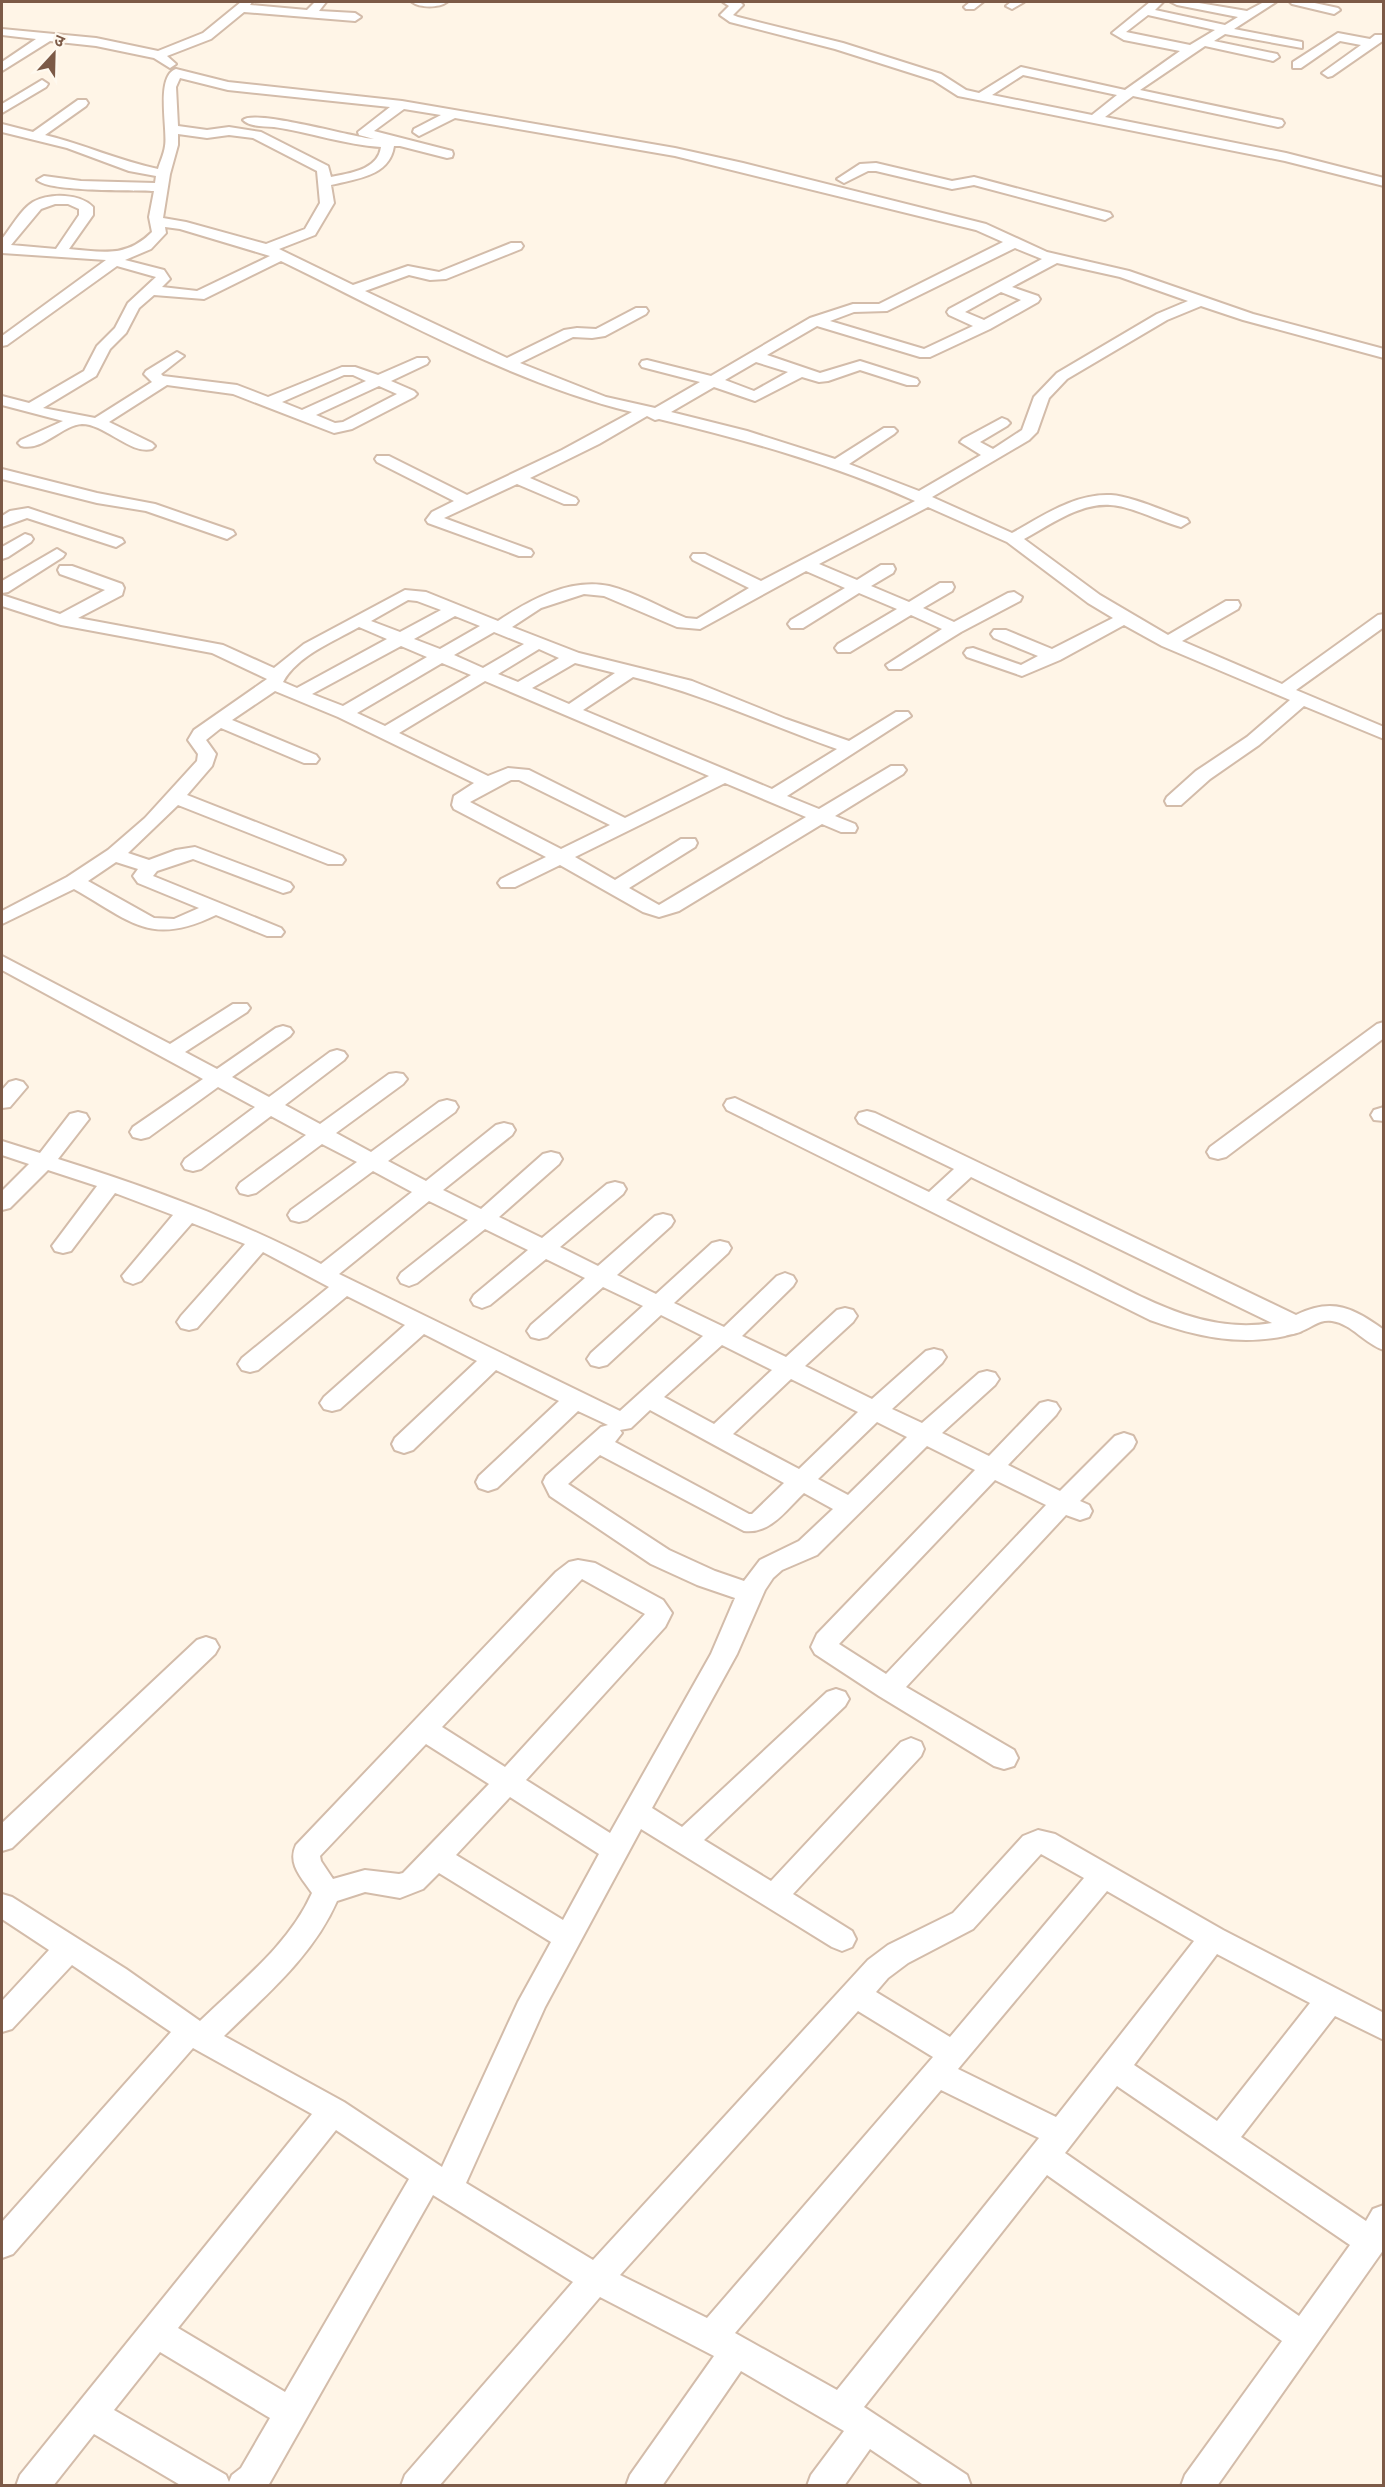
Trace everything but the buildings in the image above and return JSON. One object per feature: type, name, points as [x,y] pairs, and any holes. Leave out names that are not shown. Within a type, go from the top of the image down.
[{"type":"street","points":[[310,14],[321,2]]},
{"type":"street","points":[[158,55],[193,45],[226,24],[244,5],[279,6],[310,14],[349,17],[356,2]]},
{"type":"street","points":[[418,2],[441,2]]},
{"type":"street","points":[[728,2],[737,5],[726,15],[734,20],[856,51],[909,70],[937,77],[962,93],[1095,118],[1144,119],[1181,135],[1313,163],[1383,182]]},
{"type":"street","points":[[1157,2],[1120,29],[1119,34],[1191,49]]},
{"type":"street","points":[[1177,2],[1247,15]]},
{"type":"street","points":[[1252,2],[1269,3]]},
{"type":"street","points":[[1296,2],[1334,10]]},
{"type":"street","points":[[1095,118],[1191,49],[1269,3]]},
{"type":"street","points":[[263,23],[279,6]]},
{"type":"street","points":[[1145,10],[1298,45]]},
{"type":"street","points":[[1127,24],[1273,57]]},
{"type":"street","points":[[2,32],[67,38],[158,55],[174,68],[176,73],[170,87],[172,145],[162,180],[156,217],[159,222],[159,233],[146,246],[117,259],[2,342]]},
{"type":"street","points":[[1328,73],[1383,36]]},
{"type":"street","points":[[2,67],[48,37]]},
{"type":"street","points":[[1297,65],[1338,37],[1372,43]]},
{"type":"street","points":[[27,64],[67,38]]},
{"type":"street","points":[[981,97],[1019,72],[1167,99],[1278,123]]},
{"type":"street","points":[[176,73],[228,86],[283,94],[402,105],[675,152],[879,200],[981,227],[1055,258],[1125,274],[1200,301],[1308,335],[1383,354]]},
{"type":"street","points":[[2,94],[26,78]]},
{"type":"street","points":[[1015,104],[1052,78]]},
{"type":"street","points":[[2,109],[42,84]]},
{"type":"street","points":[[1054,111],[1088,86]]},
{"type":"street","points":[[236,132],[283,94]]},
{"type":"street","points":[[1144,119],[1167,99]]},
{"type":"street","points":[[35,136],[82,103]]},
{"type":"street","points":[[402,105],[364,132],[394,142],[447,154]]},
{"type":"street","points":[[1181,135],[1210,108]]},
{"type":"street","points":[[419,132],[453,114]]},
{"type":"street","points":[[1223,144],[1252,117]]},
{"type":"street","points":[[249,120],[297,127],[344,140],[394,142]]},
{"type":"street","points":[[2,128],[71,145],[162,180]]},
{"type":"street","points":[[151,290],[199,296],[310,232],[327,203],[324,171],[261,137],[225,131],[210,135],[170,129]]},
{"type":"street","points":[[325,182],[378,167],[394,142]]},
{"type":"street","points":[[844,179],[865,167],[872,166],[952,185],[974,181],[1105,216]]},
{"type":"street","points":[[879,200],[919,177]]},
{"type":"street","points":[[45,180],[81,185],[162,180]]},
{"type":"street","points":[[2,248],[36,206],[41,203],[59,200],[81,203],[86,207],[86,215],[60,253]]},
{"type":"street","points":[[159,222],[182,225],[274,253],[479,352],[601,400],[732,432],[837,465],[924,499],[1012,539],[1094,599],[1127,617],[1150,634],[1383,734]]},
{"type":"street","points":[[525,553],[434,520],[467,501],[519,479],[712,381],[815,321],[853,308],[882,308],[1015,242]]},
{"type":"street","points":[[354,290],[411,269],[430,276],[441,276],[516,246]]},
{"type":"street","points":[[2,248],[117,259],[163,276],[163,279],[133,306],[121,330],[104,346],[94,362],[91,373],[30,409]]},
{"type":"street","points":[[985,326],[954,312],[1055,258]]},
{"type":"street","points":[[924,287],[969,303]]},
{"type":"street","points":[[815,321],[925,354],[985,326],[1033,299],[1000,287]]},
{"type":"street","points":[[344,713],[535,604],[572,590],[607,591],[691,624],[708,621],[761,588],[924,499],[1029,432],[1042,397],[1062,376],[1162,317],[1200,301]]},
{"type":"street","points":[[509,363],[570,333],[578,331],[592,335],[600,333],[641,311]]},
{"type":"street","points":[[177,356],[150,376],[162,380],[225,387],[269,402],[327,427],[340,428],[409,394],[355,371],[336,372],[269,402]]},
{"type":"street","points":[[754,356],[824,378],[860,364],[912,382]]},
{"type":"street","points":[[302,416],[422,361]]},
{"type":"street","points":[[647,364],[712,381],[755,396],[801,372]]},
{"type":"street","points":[[98,423],[162,380]]},
{"type":"street","points":[[2,400],[30,409],[98,423],[147,446]]},
{"type":"street","points":[[26,443],[80,419]]},
{"type":"street","points":[[993,455],[968,442],[1002,423]]},
{"type":"street","points":[[837,465],[889,431]]},
{"type":"street","points":[[383,459],[467,501]]},
{"type":"street","points":[[2,474],[97,498],[149,507],[227,534]]},
{"type":"street","points":[[519,479],[570,501]]},
{"type":"street","points":[[1012,539],[1077,504],[1102,499],[1113,500],[1181,522]]},
{"type":"street","points":[[2,522],[16,514],[28,513],[116,542]]},
{"type":"street","points":[[2,554],[25,539]]},
{"type":"street","points":[[2,588],[57,554]]},
{"type":"street","points":[[699,557],[761,588]]},
{"type":"street","points":[[806,565],[955,628]]},
{"type":"street","points":[[797,624],[887,569]]},
{"type":"street","points":[[61,620],[116,591],[116,588],[66,570]]},
{"type":"street","points":[[844,648],[946,587]]},
{"type":"street","points":[[2,918],[74,881],[114,855],[176,797],[208,758],[197,740],[200,734],[274,680],[288,662],[410,594],[573,657],[686,685],[780,723],[852,748]]},
{"type":"street","points":[[895,665],[955,628],[1014,597]]},
{"type":"street","points":[[2,600],[61,620],[217,649],[298,694],[344,713],[488,783]]},
{"type":"street","points":[[1168,642],[1232,605]]},
{"type":"street","points":[[298,694],[454,610]]},
{"type":"street","points":[[973,652],[1022,671],[1127,617]]},
{"type":"street","points":[[1283,691],[1383,619]]},
{"type":"street","points":[[358,621],[848,828]]},
{"type":"street","points":[[1000,634],[1054,656]]},
{"type":"street","points":[[386,733],[537,643]]},
{"type":"street","points":[[520,688],[573,657]]},
{"type":"street","points":[[571,710],[630,671]]},
{"type":"street","points":[[1174,801],[1203,775],[1253,741],[1302,699]]},
{"type":"street","points":[[774,796],[902,716]]},
{"type":"street","points":[[219,721],[310,759]]},
{"type":"street","points":[[626,826],[522,774],[508,774],[466,795],[461,800],[461,805],[659,911],[672,907],[897,770]]},
{"type":"street","points":[[508,883],[726,775]]},
{"type":"street","points":[[176,797],[335,860]]},
{"type":"street","points":[[616,888],[688,843]]},
{"type":"street","points":[[274,932],[213,909],[145,879],[143,876],[150,867],[183,854],[195,853],[283,887]]},
{"type":"street","points":[[114,855],[150,867]]},
{"type":"street","points":[[74,881],[148,923],[158,926],[182,924],[213,909]]},
{"type":"street","points":[[2,962],[429,1192],[1071,1507]]},
{"type":"street","points":[[170,1053],[240,1008]]},
{"type":"street","points":[[141,1132],[283,1032]]},
{"type":"street","points":[[1218,1152],[1379,1037]]},
{"type":"street","points":[[193,1164],[337,1056]]},
{"type":"street","points":[[248,1188],[396,1079]]},
{"type":"street","points":[[2,1102],[16,1087]]},
{"type":"street","points":[[735,1105],[1158,1314],[1185,1324],[1226,1334],[1262,1334],[1297,1325],[1316,1315],[1330,1313],[1350,1320],[1383,1342]]},
{"type":"street","points":[[299,1215],[374,1163],[447,1107]]},
{"type":"street","points":[[867,1118],[1297,1325]]},
{"type":"street","points":[[2,1203],[44,1161],[78,1119]]},
{"type":"street","points":[[323,1275],[504,1130]]},
{"type":"street","points":[[2,1148],[111,1183],[260,1241],[323,1275],[622,1422]]},
{"type":"street","points":[[409,1278],[483,1219],[551,1159]]},
{"type":"street","points":[[932,1201],[968,1168]]},
{"type":"street","points":[[63,1246],[111,1183]]},
{"type":"street","points":[[482,1300],[615,1189]]},
{"type":"street","points":[[133,1276],[188,1213]]},
{"type":"street","points":[[539,1331],[663,1221]]},
{"type":"street","points":[[189,1322],[260,1241]]},
{"type":"street","points":[[599,1359],[720,1248]]},
{"type":"street","points":[[750,1593],[706,1578],[660,1557],[559,1490],[555,1482],[785,1281]]},
{"type":"street","points":[[250,1364],[345,1286]]},
{"type":"street","points":[[717,1435],[790,1370],[845,1316]]},
{"type":"street","points":[[332,1403],[422,1323]]},
{"type":"street","points":[[598,1443],[750,1523],[759,1522],[873,1411],[934,1357]]},
{"type":"street","points":[[404,1444],[493,1359]]},
{"type":"street","points":[[244,2486],[253,2479],[291,2413],[438,2181],[615,1850],[726,1651],[750,1593],[765,1570],[775,1561],[795,1557],[808,1548],[924,1435],[987,1379]]},
{"type":"street","points":[[648,1399],[849,1507]]},
{"type":"street","points":[[489,1482],[575,1400]]},
{"type":"street","points":[[1004,1758],[888,1689],[824,1647],[826,1641],[990,1467],[1048,1409]]},
{"type":"street","points":[[888,1689],[1071,1507],[1124,1442]]},
{"type":"street","points":[[2,2244],[196,2034],[288,1952],[318,1912],[327,1892],[365,1881],[400,1886],[407,1884],[436,1857],[656,1620],[659,1613],[654,1607],[586,1570],[578,1569],[565,1579],[306,1852],[306,1863],[327,1892]]},
{"type":"street","points":[[2,1840],[206,1647]]},
{"type":"street","points":[[684,1842],[836,1699]]},
{"type":"street","points":[[424,1729],[615,1850]]},
{"type":"street","points":[[773,1897],[911,1749]]},
{"type":"street","points":[[636,1812],[842,1939]]},
{"type":"street","points":[[417,2486],[596,2279],[878,1969],[898,1954],[963,1921],[1038,1841],[1045,1842],[1213,1938],[1383,2028]]},
{"type":"street","points":[[436,1857],[568,1938]]},
{"type":"street","points":[[642,2486],[724,2344],[945,2064],[1074,1913],[1103,1875]]},
{"type":"street","points":[[2,1905],[196,2034],[333,2111],[438,2181],[596,2279],[724,2344],[854,2418],[955,2486]]},
{"type":"street","points":[[823,2486],[854,2418],[1052,2144],[1114,2068],[1213,1938]]},
{"type":"street","points":[[2,2020],[69,1948]]},
{"type":"street","points":[[855,1994],[1303,2337]]},
{"type":"street","points":[[1221,2140],[1330,2000]]},
{"type":"street","points":[[1114,2068],[1221,2140],[1377,2231],[1197,2486]]},
{"type":"street","points":[[32,2486],[333,2111]]},
{"type":"street","points":[[156,2331],[291,2413]]},
{"type":"street","points":[[90,2414],[214,2486]]}]
